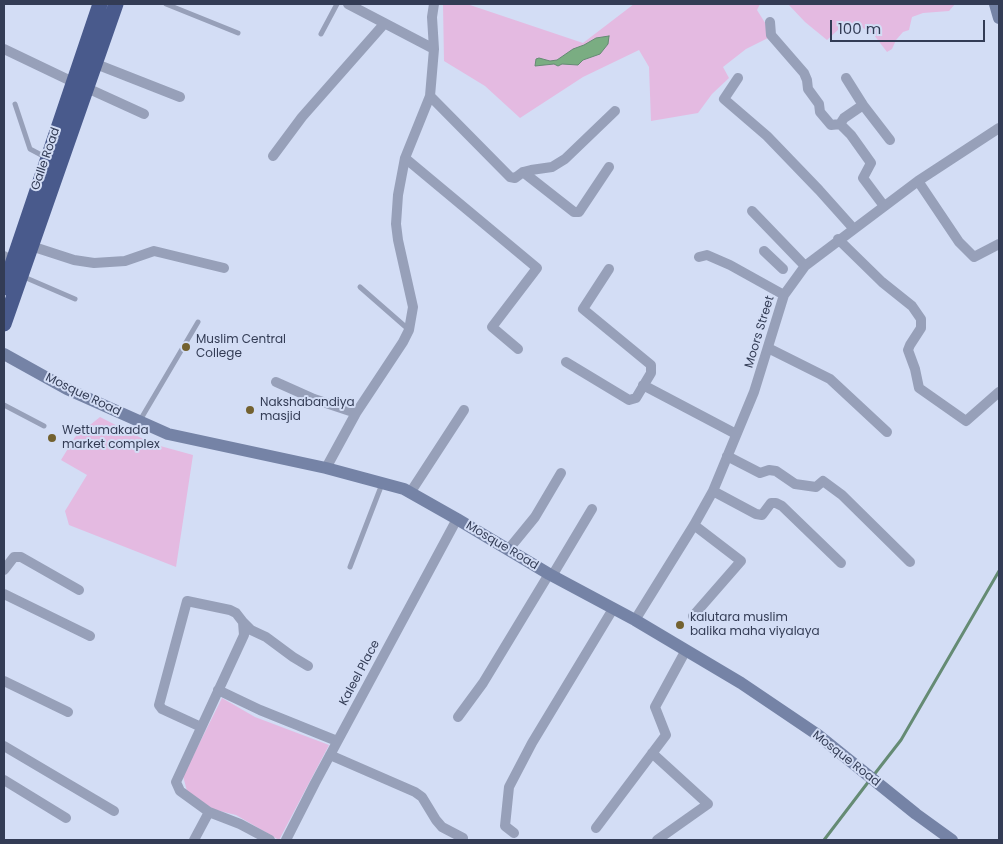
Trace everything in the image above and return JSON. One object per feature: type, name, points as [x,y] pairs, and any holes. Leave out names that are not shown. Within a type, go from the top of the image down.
[{"type":"highway","name":"Galle Road","points":[[4,324],[31,246],[54,160],[80,85],[100,4]]},
{"type":"highway","name":"Galle Road","points":[[80,85],[96,64],[116,4]]},
{"type":"highway","name":"Galle Road","points":[[4,288],[8,259],[54,160]]},
{"type":"street","points":[[348,4],[434,49]]},
{"type":"street","points":[[326,468],[356,413],[403,342],[408,330],[413,307],[398,240],[396,224],[398,195],[405,158],[430,96],[434,49],[432,17],[434,4]]},
{"type":"street","points":[[995,4],[999,18]]},
{"type":"street","points":[[770,22],[771,36],[804,73],[808,89],[819,104],[820,112],[831,125],[840,124],[844,118],[863,105]]},
{"type":"street","points":[[273,156],[302,117],[384,24]]},
{"type":"street","points":[[4,49],[144,114]]},
{"type":"street","points":[[96,64],[180,98]]},
{"type":"street","points":[[738,78],[724,99],[766,136],[853,228]]},
{"type":"street","points":[[846,78],[863,105],[890,140]]},
{"type":"street","points":[[430,96],[510,178],[515,178],[523,172],[552,167],[565,159],[615,111]]},
{"type":"street","points":[[840,124],[851,135],[871,163],[863,178],[884,206]]},
{"type":"street","name":"Moors Street","points":[[635,620],[713,491],[754,392],[784,295],[804,266],[918,181],[999,128]]},
{"type":"street","points":[[405,158],[536,268],[492,327],[518,349]]},
{"type":"street","points":[[523,172],[574,212],[579,212],[609,167]]},
{"type":"street","points":[[918,181],[959,242],[974,257],[999,244]]},
{"type":"street","points":[[752,211],[804,266]]},
{"type":"street","points":[[838,239],[882,282],[912,306],[921,319],[921,328],[908,350],[919,388],[966,421],[999,392]]},
{"type":"street","points":[[31,246],[74,260],[94,264],[125,261],[154,251],[224,268]]},
{"type":"street","points":[[764,251],[783,269]]},
{"type":"street","points":[[699,258],[707,255],[730,265],[784,295]]},
{"type":"street","points":[[566,362],[629,400],[636,398],[651,373],[651,365],[583,309],[609,269]]},
{"type":"street","points":[[768,348],[830,380],[887,432]]},
{"type":"street","name":"Mosque Road","points":[[4,354],[67,389],[168,434],[326,468],[382,483],[410,493],[550,575],[635,620],[741,683],[818,735],[952,840]]},
{"type":"street","points":[[276,382],[314,399],[356,413]]},
{"type":"street","points":[[643,385],[736,434]]},
{"type":"street","points":[[410,493],[464,410]]},
{"type":"street","points":[[727,456],[760,473],[769,470],[776,471],[795,484],[816,488],[823,480],[842,495],[910,562]]},
{"type":"street","points":[[508,550],[535,516],[561,473]]},
{"type":"street","points":[[713,491],[756,514],[762,514],[771,503],[782,506],[841,563]]},
{"type":"street","points":[[458,717],[483,683],[592,509]]},
{"type":"street","name":"Kaleel Place","points":[[286,840],[457,519]]},
{"type":"street","points":[[693,616],[741,560],[694,525]]},
{"type":"street","points":[[4,570],[14,557],[21,557],[79,590]]},
{"type":"street","points":[[4,594],[90,636]]},
{"type":"street","points":[[201,727],[162,709],[159,705],[184,606],[187,601],[194,601],[236,613],[251,630],[308,666]]},
{"type":"street","points":[[514,833],[505,826],[509,788],[532,743],[613,608]]},
{"type":"street","points":[[243,622],[244,635],[176,782],[180,791],[209,812],[240,824],[270,840]]},
{"type":"street","points":[[596,828],[666,735],[655,706],[686,650]]},
{"type":"street","points":[[4,680],[68,712]]},
{"type":"street","points":[[218,690],[260,710],[337,742]]},
{"type":"street","points":[[4,746],[114,811]]},
{"type":"street","points":[[652,753],[708,804],[657,840]]},
{"type":"street","points":[[330,755],[415,792],[422,797],[442,827],[463,838]]},
{"type":"street","points":[[4,780],[66,818]]},
{"type":"street","points":[[194,840],[209,812]]},
{"type":"lane","points":[[166,4],[238,33]]},
{"type":"lane","points":[[321,34],[337,4]]},
{"type":"lane","points":[[15,104],[30,149],[54,160]]},
{"type":"lane","points":[[21,276],[75,299]]},
{"type":"lane","points":[[360,287],[408,330]]},
{"type":"lane","points":[[139,422],[198,322]]},
{"type":"lane","points":[[4,405],[44,426]]},
{"type":"lane","points":[[350,567],[382,483]]},
{"type":"shaded area","points":[[443,4],[467,4],[583,43],[634,4],[760,4],[757,10],[767,26],[768,38],[746,49],[723,67],[729,78],[712,94],[698,113],[651,121],[649,67],[639,50],[583,77],[520,118],[485,86],[444,61]]},
{"type":"shaded area","points":[[788,4],[955,4],[949,11],[923,13],[912,17],[909,30],[903,32],[896,40],[892,49],[887,52],[874,35],[860,26],[840,28],[827,40],[805,22]]},
{"type":"shaded area","points":[[609,36],[608,44],[600,54],[583,60],[578,65],[562,64],[558,66],[554,64],[535,66],[536,59],[557,60],[573,49],[596,38]]},
{"type":"shaded area","points":[[100,417],[153,444],[193,455],[176,567],[69,525],[65,511],[87,475],[61,460],[75,437]]},
{"type":"shaded area","points":[[222,698],[255,717],[329,745],[279,840],[236,815],[212,809],[187,791],[183,776]]},
{"type":"waterway","points":[[873,776],[901,740],[999,571]]},
{"type":"waterway","points":[[824,840],[869,781]]},
{"type":"place","name":"Muslim Central College","points":[[186,347]]},
{"type":"place","name":"Nakshabandiya masjid","points":[[250,410]]},
{"type":"place","name":"Wettumakada market complex","points":[[52,438]]},
{"type":"place","name":"kalutara muslim balika maha viyalaya","points":[[680,625]]}]
